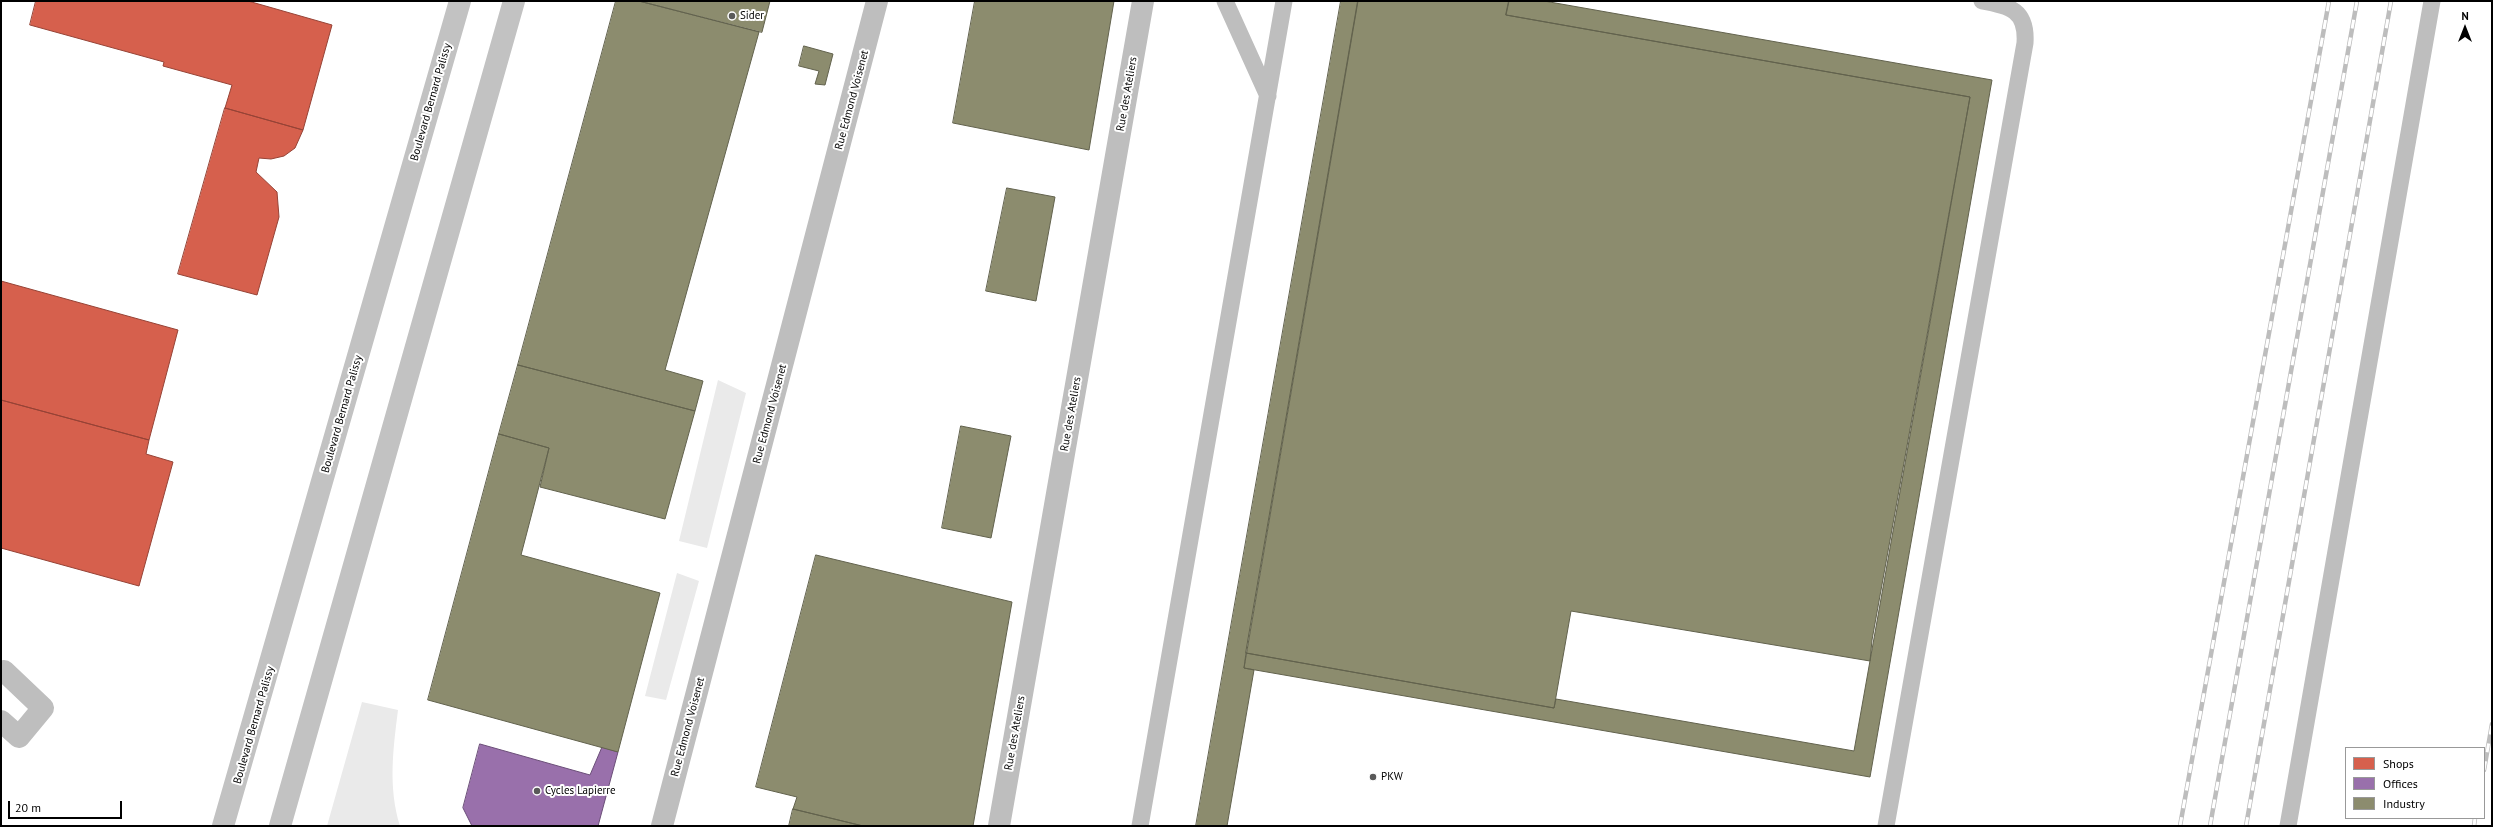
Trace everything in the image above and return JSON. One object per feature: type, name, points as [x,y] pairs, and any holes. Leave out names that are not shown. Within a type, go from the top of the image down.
[{"type":"main road","name":"Boulevard Bernard Palissy","points":[[223,826],[238,780],[460,1]]},
{"type":"main road","points":[[280,826],[514,1]]},
{"type":"street","name":"Rue Edmond Voisenet","points":[[662,826],[877,1]]},
{"type":"street","name":"Rue des Ateliers","points":[[999,826],[1143,1]]},
{"type":"street","points":[[1,721],[19,737],[43,708],[4,671]]},
{"type":"lane","points":[[1225,1],[1268,96]]},
{"type":"lane","points":[[1140,826],[1284,1]]},
{"type":"lane","points":[[1886,826],[2025,43],[2025,27],[2018,14],[2010,8],[1982,1]]},
{"type":"lane","points":[[2288,826],[2432,1]]},
{"type":"shaded area","points":[[718,380],[746,393],[707,548],[679,541]]},
{"type":"shaded area","points":[[677,573],[699,581],[666,700],[645,696]]},
{"type":"shaded area","points":[[362,702],[398,710],[393,754],[393,783],[396,811],[400,826],[327,826]]},
{"type":"building: Shops","points":[[36,1],[248,1],[332,25],[303,130],[225,108],[232,85],[163,66],[164,62],[30,25]]},
{"type":"building: Shops","points":[[225,108],[303,130],[295,148],[284,156],[271,159],[259,158],[256,172],[277,192],[279,217],[257,295],[178,274]]},
{"type":"building: Shops","points":[[1,281],[178,330],[149,440],[1,400]]},
{"type":"building: Shops","points":[[1,400],[149,440],[146,454],[173,462],[139,586],[1,548]]},
{"type":"building: Offices","name":"Cycles Lapierre","points":[[480,744],[590,775],[602,747],[618,752],[598,826],[472,826],[463,808]]},
{"type":"building: Industry","points":[[616,1],[639,1],[759,32],[665,370],[703,381],[695,411],[518,365]]},
{"type":"building: Industry","name":"Sider","points":[[639,1],[770,1],[762,32]]},
{"type":"building: Industry","points":[[975,1],[1114,1],[1089,150],[953,123]]},
{"type":"building: Industry","points":[[1341,1],[1358,1],[1244,668],[1254,670],[1227,826],[1196,826]]},
{"type":"building: Industry","points":[[1358,1],[1509,1],[1506,15],[1970,97],[1872,640],[1870,661],[1571,611],[1554,708],[1246,653]]},
{"type":"building: Industry","points":[[1509,1],[1544,1],[1992,80],[1870,777],[1244,668],[1246,653],[1554,708],[1556,699],[1854,751],[1970,97],[1506,15]]},
{"type":"building: Industry","points":[[804,46],[833,54],[825,85],[815,84],[819,71],[799,66]]},
{"type":"building: Industry","points":[[1007,188],[1055,197],[1036,301],[986,291]]},
{"type":"building: Industry","points":[[518,365],[695,411],[665,519],[540,487],[549,448],[499,434]]},
{"type":"building: Industry","points":[[961,426],[1011,436],[991,538],[942,528]]},
{"type":"building: Industry","points":[[499,434],[549,448],[521,555],[660,593],[618,752],[428,700]]},
{"type":"building: Industry","points":[[816,555],[1012,602],[973,826],[863,826],[793,809],[797,797],[756,787]]},
{"type":"building: Industry","points":[[793,809],[863,826],[789,826]]},
{"type":"railway","points":[[2180,826],[2329,1]]},
{"type":"railway","points":[[2210,826],[2357,1]]},
{"type":"railway","points":[[2246,826],[2391,1]]},
{"type":"railway","points":[[2485,764],[2492,724]]},
{"type":"railway","points":[[2474,826],[2475,819]]},
{"type":"place","name":"Sider","points":[[732,16]]},
{"type":"place","name":"PKW","points":[[1373,777]]},
{"type":"place","name":"Cycles Lapierre","points":[[537,791]]}]
